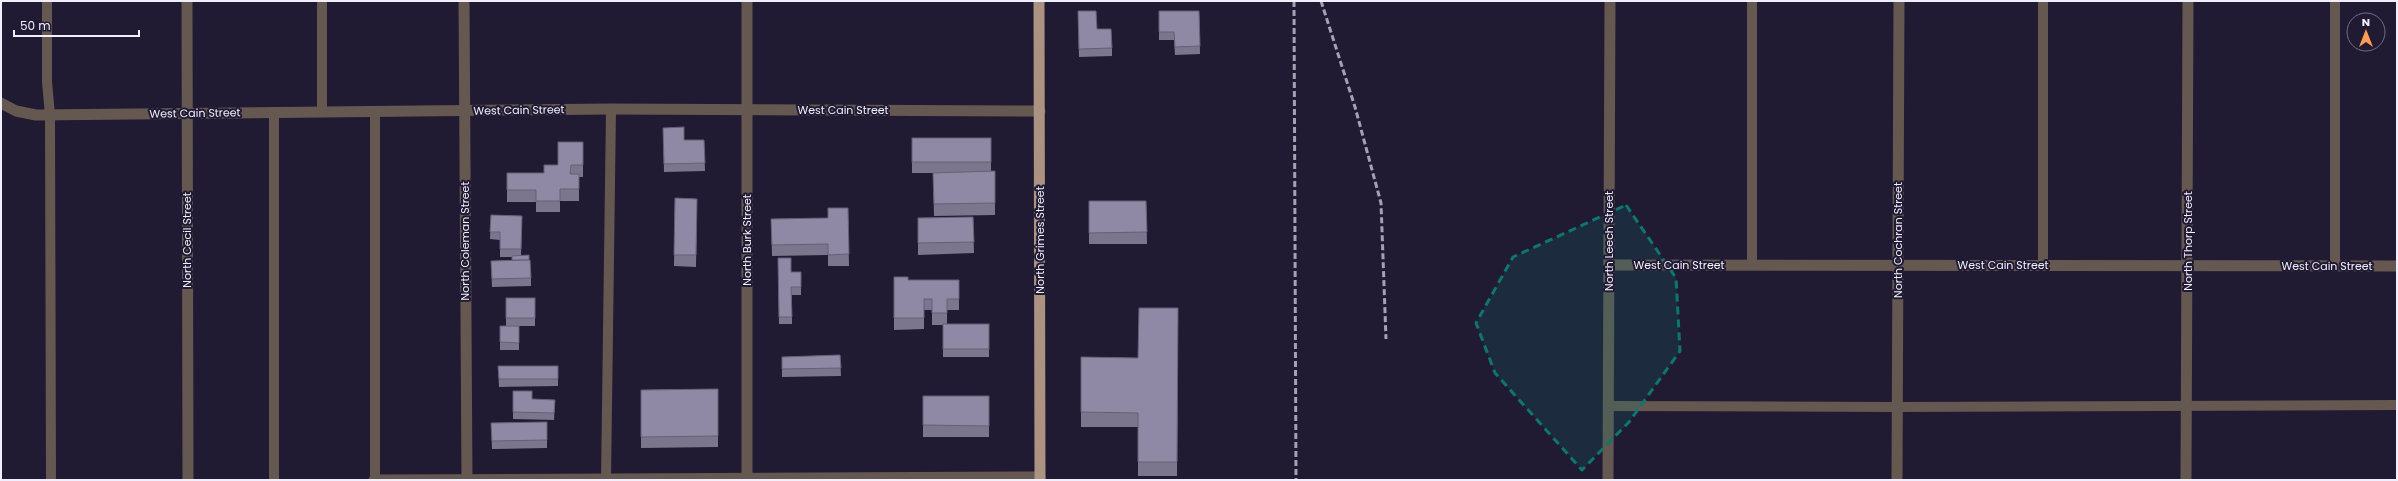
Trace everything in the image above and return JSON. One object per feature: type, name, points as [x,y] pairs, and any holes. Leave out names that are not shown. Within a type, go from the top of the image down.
[{"type":"main road","name":"North Grimes Street","points":[[1039,1],[1040,478]]},
{"type":"street","name":"North Cecil Street","points":[[187,1],[186,113],[188,480]]},
{"type":"street","name":"North Coleman Street","points":[[464,1],[467,480]]},
{"type":"street","name":"North Burk Street","points":[[747,1],[747,479]]},
{"type":"street","name":"North Leech Street","points":[[1608,480],[1610,1]]},
{"type":"street","name":"North Cochran Street","points":[[1897,480],[1899,1]]},
{"type":"street","name":"North Thorp Street","points":[[2186,480],[2188,1]]},
{"type":"street","name":"West Cain Street","points":[[1,103],[16,111],[36,116],[611,109],[1040,111]]},
{"type":"street","name":"West Cain Street","points":[[1609,266],[2397,266]]},
{"type":"street","points":[[375,480],[1040,478]]},
{"type":"lane","points":[[47,1],[47,82],[50,115],[51,480]]},
{"type":"lane","points":[[322,1],[322,112]]},
{"type":"lane","points":[[1752,1],[1752,265]]},
{"type":"lane","points":[[2043,1],[2043,265]]},
{"type":"lane","points":[[2334,1],[2335,266]]},
{"type":"lane","points":[[606,480],[611,109]]},
{"type":"lane","points":[[274,112],[274,480]]},
{"type":"lane","points":[[375,112],[375,480]]},
{"type":"lane","points":[[1608,406],[1897,408],[2187,405],[2397,405]]},
{"type":"highlighted area","points":[[1626,205],[1676,278],[1680,351],[1629,422],[1582,470],[1495,373],[1476,323],[1513,257]]},
{"type":"building","points":[[1078,11],[1096,11],[1097,29],[1111,29],[1112,48],[1079,49]]},
{"type":"building","points":[[1159,11],[1199,11],[1200,46],[1175,47],[1174,32],[1159,32]]},
{"type":"building","points":[[684,127],[684,140],[704,140],[705,163],[664,164],[663,128]]},
{"type":"building","points":[[912,138],[991,138],[991,162],[912,162]]},
{"type":"building","points":[[558,142],[583,142],[583,165],[571,165],[570,174],[579,174],[579,189],[560,189],[560,201],[536,201],[536,190],[507,190],[507,173],[544,173],[544,165],[558,165]]},
{"type":"building","points":[[995,171],[995,203],[934,204],[933,173]]},
{"type":"building","points":[[675,198],[697,199],[696,255],[674,255]]},
{"type":"building","points":[[1089,201],[1146,201],[1147,232],[1089,233]]},
{"type":"building","points":[[828,208],[848,208],[849,254],[828,255],[828,244],[772,245],[771,219],[828,218]]},
{"type":"building","points":[[491,215],[522,216],[521,249],[500,249],[500,232],[490,232]]},
{"type":"building","points":[[973,217],[974,242],[918,243],[918,218]]},
{"type":"building","points":[[529,255],[529,260],[512,260],[512,256]]},
{"type":"building","points":[[778,258],[791,258],[791,272],[801,272],[801,287],[791,287],[792,317],[779,317]]},
{"type":"building","points":[[530,260],[531,278],[492,279],[491,261]]},
{"type":"building","points":[[894,277],[908,277],[908,280],[959,280],[959,299],[947,299],[947,313],[932,313],[932,299],[924,299],[924,318],[894,318]]},
{"type":"building","points":[[506,298],[535,298],[535,318],[506,318]]},
{"type":"building","points":[[1139,308],[1178,308],[1177,462],[1138,462],[1138,413],[1081,412],[1081,357],[1138,358]]},
{"type":"building","points":[[943,324],[989,324],[989,349],[943,349]]},
{"type":"building","points":[[500,326],[519,326],[519,343],[500,342]]},
{"type":"building","points":[[840,355],[841,368],[782,369],[782,357]]},
{"type":"building","points":[[498,366],[558,366],[558,379],[499,379]]},
{"type":"building","points":[[718,389],[718,436],[641,437],[641,390]]},
{"type":"building","points":[[513,391],[532,391],[532,399],[555,400],[554,413],[513,412]]},
{"type":"building","points":[[923,396],[989,396],[989,426],[923,425]]},
{"type":"building","points":[[547,422],[547,440],[492,441],[491,423]]},
{"type":"railway","points":[[1294,1],[1296,480]]},
{"type":"railway","points":[[1321,1],[1355,107],[1381,203],[1386,339]]}]
